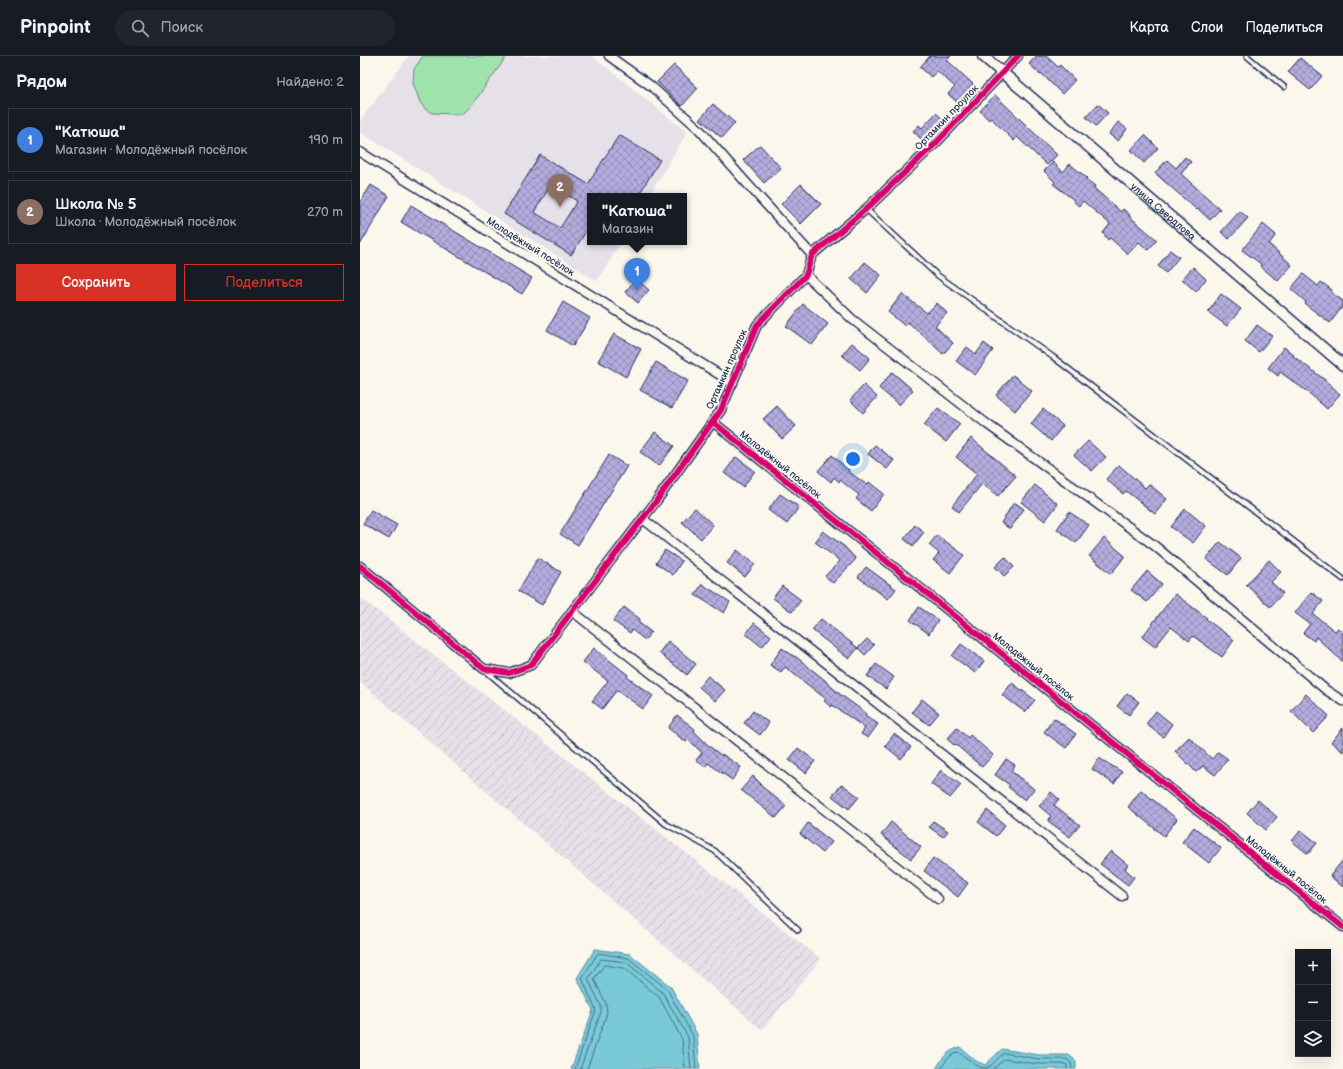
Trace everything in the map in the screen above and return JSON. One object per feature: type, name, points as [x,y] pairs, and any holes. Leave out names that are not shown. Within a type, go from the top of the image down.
[{"type":"street","points":[[609,56],[651,86],[699,129],[812,255]]},
{"type":"street","name":"улица Свердлова","points":[[984,56],[1343,366]]},
{"type":"street","name":"Ортамкин проулок","points":[[484,669],[509,673],[531,665],[643,519],[713,422],[721,410],[757,325],[806,276],[812,255],[866,209],[936,143],[1018,56]]},
{"type":"street","name":"Молодёжный посёлок","points":[[360,152],[733,383]]},
{"type":"street","points":[[806,276],[852,319],[987,424],[1155,546],[1326,690],[1343,700]]},
{"type":"street","name":"Молодёжный посёлок","points":[[713,422],[1343,927]]},
{"type":"street","points":[[643,519],[1122,896]]},
{"type":"street","points":[[360,566],[484,669]]},
{"type":"street","points":[[572,611],[938,899]]},
{"type":"lane","points":[[1247,56],[1284,87]]},
{"type":"lane","points":[[866,209],[938,275],[1053,357],[1343,579]]},
{"type":"lane","points":[[484,669],[666,824],[716,851],[798,930]]},
{"type":"shaded area","points":[[409,56],[592,56],[687,132],[651,193],[587,193],[587,245],[619,245],[597,281],[360,132],[360,121]]},
{"type":"shaded area","points":[[360,597],[821,959],[762,1030],[360,682]]},
{"type":"green space","points":[[423,56],[507,56],[471,106],[463,114],[452,114],[432,113],[425,109],[420,102],[413,83],[414,69]]},
{"type":"water","points":[[595,949],[630,954],[671,987],[697,1034],[700,1069],[571,1069],[593,1010],[577,978]]},
{"type":"water","points":[[960,1047],[976,1061],[985,1065],[1002,1049],[1039,1055],[1069,1055],[1076,1061],[1076,1069],[936,1069],[945,1055]]},
{"type":"building","points":[[930,56],[951,56],[947,60],[975,86],[959,104],[948,94],[955,87],[937,71],[931,77],[920,67]]},
{"type":"building","points":[[1036,56],[1046,56],[1058,67],[1060,65],[1075,80],[1062,94],[1041,73],[1040,74],[1029,64]]},
{"type":"building","points":[[1300,58],[1322,76],[1310,90],[1288,72]]},
{"type":"building","points":[[674,65],[698,88],[682,106],[657,82]]},
{"type":"building","points":[[995,95],[1057,155],[1047,165],[1017,137],[1014,141],[991,118],[989,120],[980,111]]},
{"type":"building","points":[[713,104],[735,123],[722,138],[700,119]]},
{"type":"building","points":[[1098,104],[1108,113],[1096,126],[1086,117]]},
{"type":"building","points":[[936,113],[945,121],[924,142],[913,131],[919,125],[922,128]]},
{"type":"building","points":[[1118,122],[1127,129],[1118,141],[1109,134]]},
{"type":"building","points":[[619,135],[660,160],[640,193],[587,193],[587,230],[571,255],[504,214],[540,155],[588,184]],"holes":[[[551,185],[577,201],[560,228],[534,212]]]},
{"type":"building","points":[[1145,135],[1158,148],[1144,163],[1131,150]]},
{"type":"building","points":[[760,145],[781,168],[764,183],[743,160]]},
{"type":"building","points":[[1185,157],[1191,162],[1181,174],[1220,209],[1210,220],[1155,173],[1167,160],[1176,168]]},
{"type":"building","points":[[1053,162],[1063,172],[1070,164],[1087,178],[1086,179],[1095,186],[1094,188],[1121,212],[1123,209],[1157,240],[1148,250],[1139,242],[1128,254],[1110,238],[1108,240],[1103,233],[1110,224],[1083,201],[1079,206],[1073,201],[1074,200],[1053,184],[1055,182],[1044,171]]},
{"type":"building","points":[[801,184],[821,204],[801,224],[781,204]]},
{"type":"building","points":[[371,185],[389,196],[360,245],[360,202]]},
{"type":"building","points":[[411,205],[532,278],[522,294],[401,222]]},
{"type":"building","points":[[1240,211],[1248,218],[1229,239],[1221,232]]},
{"type":"building","points":[[1263,224],[1276,235],[1269,244],[1292,265],[1278,281],[1260,266],[1261,264],[1242,250]]},
{"type":"building","points":[[1170,250],[1179,257],[1166,273],[1158,266]]},
{"type":"building","points":[[865,262],[881,275],[867,293],[851,279]]},
{"type":"building","points":[[1193,267],[1206,279],[1196,292],[1182,279]]},
{"type":"building","points":[[1303,274],[1318,286],[1321,282],[1343,301],[1343,306],[1330,323],[1305,304],[1306,302],[1291,289]]},
{"type":"building","points":[[636,279],[649,290],[638,303],[625,292]]},
{"type":"building","points":[[902,294],[927,313],[937,303],[947,313],[935,326],[953,343],[943,354],[908,322],[905,326],[888,312]]},
{"type":"building","points":[[1221,294],[1241,309],[1227,326],[1208,312]]},
{"type":"building","points":[[563,302],[590,318],[573,346],[547,330]]},
{"type":"building","points":[[803,304],[828,324],[812,345],[786,326]]},
{"type":"building","points":[[1257,325],[1272,336],[1259,352],[1245,341]]},
{"type":"building","points":[[614,334],[641,349],[626,377],[598,361]]},
{"type":"building","points":[[852,343],[870,358],[860,370],[842,355]]},
{"type":"building","points":[[984,343],[993,350],[975,375],[956,361],[967,347],[976,354]]},
{"type":"building","points":[[1284,347],[1340,394],[1327,409],[1309,393],[1280,372],[1278,376],[1268,368]]},
{"type":"building","points":[[656,362],[688,381],[672,408],[640,390]]},
{"type":"building","points":[[892,372],[913,390],[899,405],[879,388]]},
{"type":"building","points":[[1013,375],[1032,391],[1015,411],[996,395]]},
{"type":"building","points":[[864,385],[877,397],[863,413],[850,400]]},
{"type":"building","points":[[777,406],[796,426],[782,439],[763,419]]},
{"type":"building","points":[[938,408],[960,424],[946,442],[924,425]]},
{"type":"building","points":[[1043,409],[1063,426],[1051,441],[1031,424]]},
{"type":"building","points":[[655,432],[674,446],[659,466],[640,452]]},
{"type":"building","points":[[971,438],[1016,476],[998,496],[982,484],[959,512],[952,506],[977,474],[956,457]]},
{"type":"building","points":[[1088,441],[1106,457],[1092,471],[1074,455]]},
{"type":"building","points":[[875,445],[894,460],[887,469],[868,454]]},
{"type":"building","points":[[609,455],[627,466],[578,545],[560,534]]},
{"type":"building","points":[[832,455],[849,470],[848,471],[867,485],[869,482],[884,494],[871,511],[856,499],[859,495],[840,480],[839,482],[834,477],[831,482],[818,471]]},
{"type":"building","points":[[736,457],[755,471],[743,487],[724,473]]},
{"type":"building","points":[[1119,465],[1145,488],[1149,484],[1167,499],[1155,514],[1126,491],[1123,494],[1106,479]]},
{"type":"building","points":[[1035,485],[1058,504],[1045,521],[1021,502]]},
{"type":"building","points":[[780,494],[799,507],[787,524],[768,510]]},
{"type":"building","points":[[1014,502],[1024,509],[1010,529],[1001,523]]},
{"type":"building","points":[[695,508],[713,525],[701,539],[682,522]]},
{"type":"building","points":[[1185,509],[1206,526],[1193,543],[1171,527]]},
{"type":"building","points":[[371,510],[397,525],[389,539],[363,524]]},
{"type":"building","points":[[1069,512],[1089,525],[1076,543],[1057,529]]},
{"type":"building","points":[[915,525],[924,532],[913,546],[904,539]]},
{"type":"building","points":[[823,531],[845,547],[856,559],[833,583],[825,576],[840,561],[815,542]]},
{"type":"building","points":[[937,535],[964,555],[950,573],[933,560],[939,553],[929,545]]},
{"type":"building","points":[[1104,538],[1125,556],[1111,574],[1089,556]]},
{"type":"building","points":[[1220,542],[1241,558],[1228,575],[1206,559]]},
{"type":"building","points":[[665,550],[682,561],[673,575],[656,563]]},
{"type":"building","points":[[737,550],[755,564],[745,577],[727,563]]},
{"type":"building","points":[[1005,557],[1014,567],[1004,576],[995,567]]},
{"type":"building","points":[[538,558],[561,572],[542,605],[518,591]]},
{"type":"building","points":[[1269,560],[1281,572],[1271,582],[1283,593],[1270,607],[1246,585]]},
{"type":"building","points":[[866,567],[896,589],[888,599],[858,577]]},
{"type":"building","points":[[1147,571],[1162,584],[1147,602],[1131,590]]},
{"type":"building","points":[[702,584],[730,602],[724,613],[695,595]]},
{"type":"building","points":[[782,586],[801,600],[792,612],[773,598]]},
{"type":"building","points":[[1311,592],[1323,601],[1313,614],[1335,631],[1338,628],[1343,633],[1343,662],[1316,637],[1314,641],[1303,633],[1310,624],[1295,613]]},
{"type":"building","points":[[1175,594],[1234,640],[1222,657],[1193,636],[1189,641],[1171,627],[1155,647],[1142,637]]},
{"type":"building","points":[[624,607],[640,619],[638,622],[651,632],[645,640],[632,630],[630,633],[613,621]]},
{"type":"building","points":[[919,607],[938,620],[929,634],[910,620]]},
{"type":"building","points":[[821,619],[858,648],[849,659],[812,630]]},
{"type":"building","points":[[754,623],[771,636],[762,647],[746,634]]},
{"type":"building","points":[[867,639],[874,645],[865,655],[858,648]]},
{"type":"building","points":[[668,641],[696,664],[687,675],[659,653]]},
{"type":"building","points":[[961,644],[984,661],[975,673],[952,656]]},
{"type":"building","points":[[594,648],[628,675],[627,677],[653,696],[643,709],[617,690],[602,709],[592,701],[608,681],[583,662]]},
{"type":"building","points":[[782,648],[795,656],[841,695],[866,713],[865,715],[878,724],[868,738],[861,734],[865,728],[832,705],[831,707],[824,701],[826,699],[785,667],[781,672],[770,665]]},
{"type":"building","points":[[876,664],[894,677],[886,689],[867,676]]},
{"type":"building","points":[[708,676],[725,690],[715,701],[699,687]]},
{"type":"building","points":[[1012,683],[1035,700],[1025,712],[1002,695]]},
{"type":"building","points":[[1127,693],[1139,702],[1129,715],[1117,706]]},
{"type":"building","points":[[1306,694],[1329,716],[1313,733],[1291,711]]},
{"type":"building","points":[[922,699],[939,713],[929,725],[912,712]]},
{"type":"building","points":[[753,711],[769,723],[760,735],[744,723]]},
{"type":"building","points":[[1156,711],[1172,724],[1163,737],[1146,724]]},
{"type":"building","points":[[677,715],[695,729],[694,731],[709,746],[722,756],[722,754],[741,767],[732,780],[708,763],[705,767],[696,760],[702,753],[688,739],[686,742],[668,728]]},
{"type":"building","points":[[1054,718],[1076,734],[1066,748],[1044,732]]},
{"type":"building","points":[[957,728],[968,738],[970,735],[993,755],[982,767],[947,739]]},
{"type":"building","points":[[1343,728],[1343,752],[1331,742]]},
{"type":"building","points":[[894,734],[911,747],[901,759],[885,746]]},
{"type":"building","points":[[1189,737],[1212,759],[1218,752],[1228,759],[1215,775],[1203,766],[1196,772],[1175,751]]},
{"type":"building","points":[[798,748],[815,761],[806,773],[789,760]]},
{"type":"building","points":[[1099,758],[1122,772],[1114,784],[1092,769]]},
{"type":"building","points":[[1006,759],[1015,765],[1011,771],[1034,789],[1025,800],[1008,787],[1010,785],[995,775]]},
{"type":"building","points":[[941,770],[961,785],[950,798],[931,784]]},
{"type":"building","points":[[753,776],[761,784],[760,785],[786,806],[776,818],[741,790]]},
{"type":"building","points":[[842,784],[859,797],[849,809],[832,796]]},
{"type":"building","points":[[1141,790],[1177,819],[1164,836],[1128,807]]},
{"type":"building","points":[[1051,792],[1059,799],[1054,805],[1080,825],[1070,837],[1048,821],[1051,816],[1039,806]]},
{"type":"building","points":[[1258,800],[1277,817],[1266,830],[1247,813]]},
{"type":"building","points":[[987,810],[1005,825],[996,836],[978,822]]},
{"type":"building","points":[[933,821],[948,831],[943,837],[929,827]]},
{"type":"building","points":[[891,822],[921,847],[911,859],[881,835]]},
{"type":"building","points":[[808,823],[832,842],[823,853],[800,834]]},
{"type":"building","points":[[1194,827],[1221,848],[1209,863],[1182,842]]},
{"type":"building","points":[[1301,830],[1317,843],[1308,854],[1292,841]]},
{"type":"building","points":[[1111,851],[1128,865],[1125,869],[1134,877],[1128,885],[1100,864]]},
{"type":"building","points":[[933,858],[968,883],[958,897],[924,871]]},
{"type":"building","points":[[1343,860],[1343,887],[1330,876]]},
{"type":"cycle path","points":[[360,566],[484,669],[509,673],[531,665],[657,500],[721,410],[757,325],[806,275],[812,255],[866,209],[936,143],[1018,56]]},
{"type":"cycle path","points":[[713,422],[1343,927]]},
{"type":"place","name":"Школа № 5","points":[[560,207]]},
{"type":"place","name":"\"Катюша\"","points":[[637,291]]}]
